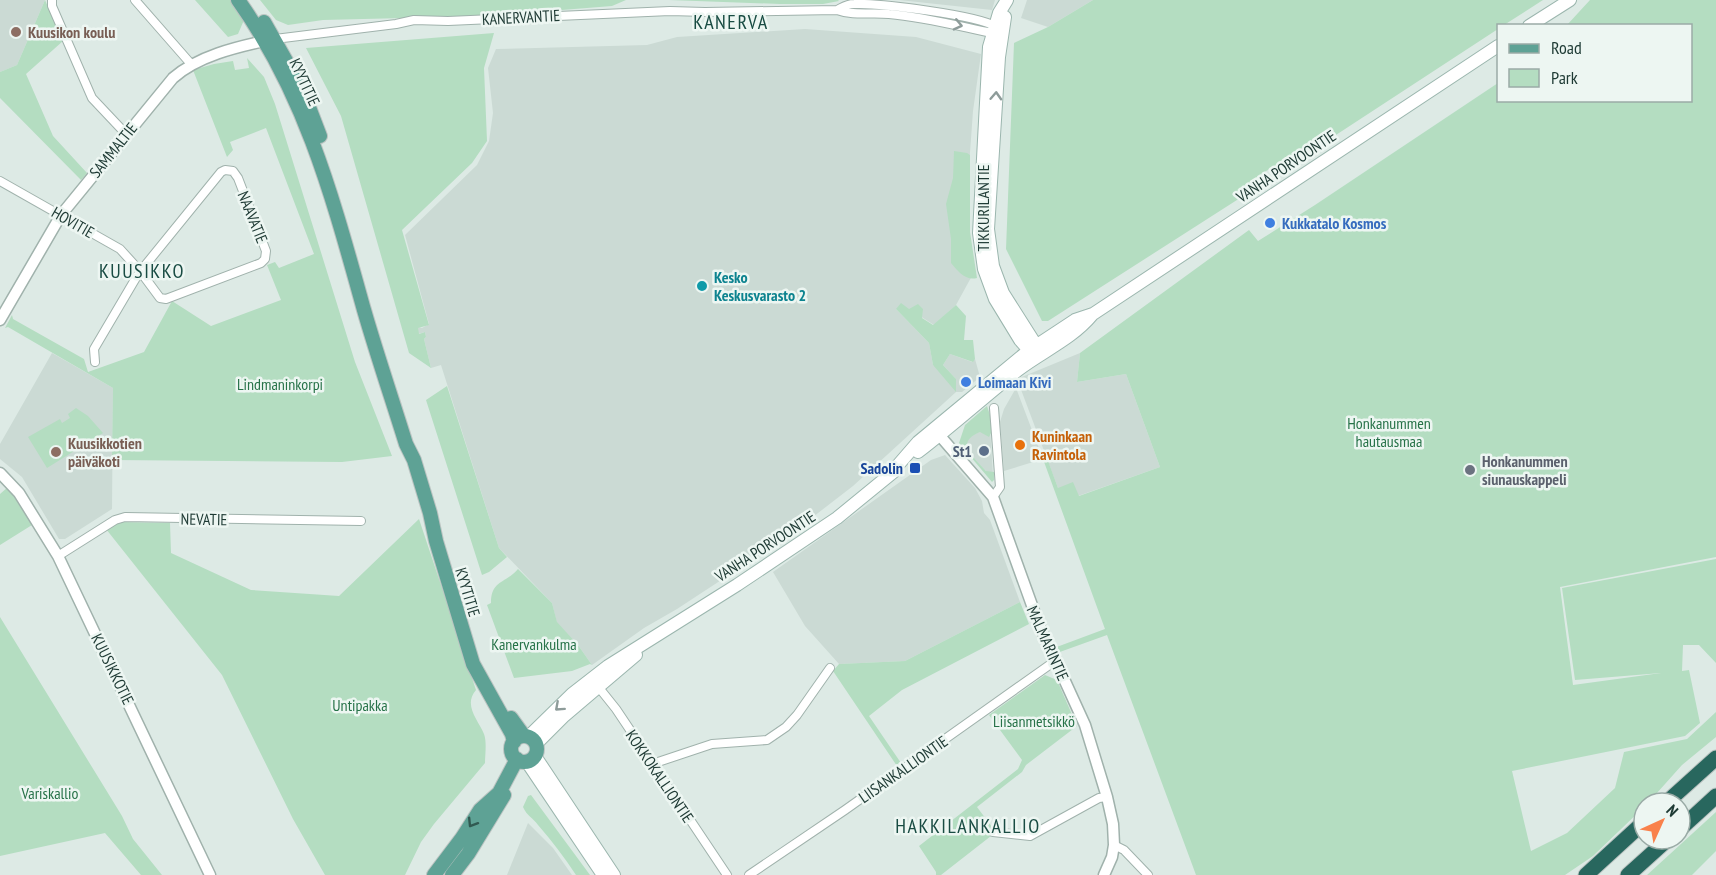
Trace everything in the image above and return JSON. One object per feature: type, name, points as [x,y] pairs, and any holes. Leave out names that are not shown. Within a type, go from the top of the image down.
[{"type":"highway","points":[[1679,791],[1716,758]]},
{"type":"highway","points":[[1692,817],[1716,796]]},
{"type":"highway","points":[[1586,875],[1632,833]]},
{"type":"highway","points":[[1628,875],[1655,851]]},
{"type":"main road","name":"KYYTITIE","points":[[238,0],[270,40]]},
{"type":"main road","name":"KYYTITIE","points":[[249,0],[270,40],[302,89],[314,119],[328,169],[329,185],[359,288],[406,444],[414,460],[430,513],[435,540],[473,664],[512,734],[614,875]]},
{"type":"main road","points":[[1532,24],[1570,0]]},
{"type":"main road","name":"TIKKURILANTIE","points":[[1007,2],[999,13],[996,30],[987,229],[993,266],[1000,286],[1034,351]]},
{"type":"main road","name":"VANHA PORVOONTIE","points":[[434,875],[480,810],[499,793],[525,750],[626,654],[837,518],[937,432],[986,396],[1034,351],[1082,326],[1093,314],[1497,47]]},
{"type":"main road","name":"KYYTITIE","points":[[525,750],[603,875]]},
{"type":"main road","name":"VANHA PORVOONTIE","points":[[452,875],[518,773],[525,750]]},
{"type":"street","points":[[52,0],[52,6],[92,98],[126,134]]},
{"type":"street","points":[[135,0],[191,64]]},
{"type":"street","name":"KANERVANTIE","points":[[270,40],[396,24],[409,26],[422,22],[655,11],[837,10],[844,13],[869,6],[948,14],[996,30]]},
{"type":"street","name":"SAMMALTIE","points":[[0,319],[61,215],[172,78],[191,64],[249,44],[270,40]]},
{"type":"street","name":"NAAVATIE","points":[[233,171],[238,178],[266,251],[265,259],[261,263],[166,299],[160,298],[140,271],[221,172],[233,171]]},
{"type":"street","name":"HOVITIE","points":[[0,181],[120,249],[140,271]]},
{"type":"street","points":[[95,362],[94,349],[140,271]]},
{"type":"street","points":[[993,497],[1000,487],[994,408]]},
{"type":"street","name":"MALMARINTIE","points":[[937,432],[993,497],[1055,662],[1085,724],[1113,824],[1112,857],[1104,875]]},
{"type":"street","name":"KUUSIKKOTIE","points":[[0,473],[19,493],[58,556],[210,875]]},
{"type":"street","name":"NEVATIE","points":[[58,556],[115,520],[125,517],[361,520]]},
{"type":"street","name":"LIISANKALLIONTIE","points":[[749,875],[1055,662]]},
{"type":"street","points":[[652,764],[712,744],[767,740],[786,727],[798,715],[830,668]]},
{"type":"street","name":"KOKKOKALLIONTIE","points":[[595,682],[616,709],[726,875]]},
{"type":"street","points":[[993,832],[1030,836],[1099,798],[1107,797]]},
{"type":"street","points":[[1114,845],[1124,850],[1148,875]]},
{"type":"shaded area","name":"Kuusikon koulu","points":[[0,0],[45,0],[17,65],[0,72]]},
{"type":"shaded area","points":[[899,0],[995,0],[992,10]]},
{"type":"shaded area","points":[[1027,0],[1093,0],[1048,27],[1021,18]]},
{"type":"shaded area","points":[[805,29],[916,37],[981,54],[973,111],[967,194],[967,248],[973,274],[956,305],[934,325],[909,309],[896,309],[929,343],[933,365],[956,379],[943,365],[950,354],[972,362],[975,359],[980,377],[962,392],[956,392],[853,486],[787,537],[644,628],[592,665],[578,645],[557,623],[552,603],[499,548],[441,365],[431,368],[424,339],[425,332],[418,334],[418,327],[422,328],[429,324],[405,235],[477,165],[489,141],[493,113],[488,68],[496,49],[647,45],[677,37]]},
{"type":"shaded area","name":"Kuusikkotien päiväkoti","points":[[52,353],[113,388],[112,509],[65,539],[59,539],[22,477],[0,459],[0,444]]},
{"type":"shaded area","points":[[1080,353],[1077,382],[1126,374],[1160,467],[1078,496],[1058,488],[1017,379]]},
{"type":"shaded area","points":[[1016,388],[1043,459],[1004,471],[1000,422],[1004,409]]},
{"type":"shaded area","points":[[990,428],[992,477],[962,446],[961,439]]},
{"type":"shaded area","points":[[945,455],[975,488],[982,501],[984,513],[990,520],[1020,602],[905,661],[839,664],[805,626],[773,572],[931,460]]},
{"type":"shaded area","points":[[528,823],[553,848],[572,875],[507,875]]},
{"type":"green space","points":[[45,0],[63,41],[26,74],[53,136],[87,173],[81,180],[0,98],[0,72],[17,65]]},
{"type":"green space","points":[[195,0],[234,0],[244,20],[238,34],[228,37]]},
{"type":"green space","points":[[260,0],[626,0],[612,6],[485,16],[323,20],[288,25],[276,20]]},
{"type":"green space","points":[[669,0],[839,1],[823,4],[780,4]]},
{"type":"green space","points":[[1093,0],[1543,0],[1506,24],[1497,24],[1497,30],[1290,165],[1266,171],[1251,191],[1048,321],[1042,321],[1006,249],[1014,43],[1048,27]]},
{"type":"green space","name":"Honkanummen hautausmaa","points":[[1590,0],[1716,0],[1716,557],[1560,587],[1573,685],[1661,673],[1575,680],[1562,588],[1716,559],[1716,663],[1699,645],[1683,645],[1682,671],[1689,670],[1700,723],[1685,736],[1512,771],[1531,851],[1567,833],[1615,788],[1624,752],[1687,739],[1716,712],[1716,737],[1682,765],[1659,791],[1632,791],[1632,819],[1593,856],[1565,875],[1196,875],[1107,635],[1057,653],[1054,648],[1105,629],[1043,459],[1047,458],[1058,488],[1073,482],[1079,496],[1160,467],[1126,374],[1077,382],[1080,353],[1249,230],[1258,241],[1497,84],[1497,102],[1692,102],[1692,24],[1568,24]]},
{"type":"green space","points":[[494,33],[484,68],[487,141],[472,163],[402,230],[429,325],[418,328],[419,334],[425,332],[424,339],[431,368],[409,353],[341,116],[306,48]]},
{"type":"green space","name":"Lindmaninkorpi","points":[[247,58],[264,77],[275,104],[355,362],[392,456],[342,462],[112,460],[113,388],[8,327],[5,328],[12,315],[13,319],[84,359],[88,372],[144,352],[172,301],[211,326],[281,300],[267,265],[275,262],[279,268],[314,254],[266,128],[230,142],[233,150],[227,157],[193,70],[233,61],[235,70],[249,68]]},
{"type":"green space","points":[[954,151],[970,155],[970,232],[977,278],[973,279],[965,277],[951,263],[951,239],[946,204],[953,178]]},
{"type":"green space","points":[[901,303],[909,309],[918,304],[923,309],[922,318],[933,325],[956,305],[966,316],[964,340],[973,340],[975,359],[973,362],[950,354],[943,365],[956,379],[956,392],[933,365],[929,343],[896,309]]},
{"type":"green space","points":[[447,386],[499,548],[507,557],[482,575],[426,400]]},
{"type":"green space","points":[[987,406],[994,427],[989,437],[980,432],[972,436],[967,446],[972,456],[986,471],[994,472],[992,482],[959,443],[965,425]]},
{"type":"green space","points":[[76,408],[88,416],[103,433],[47,468],[28,437],[60,419],[62,423],[70,418],[68,414]]},
{"type":"green space","points":[[8,487],[32,525],[0,545],[0,494]]},
{"type":"green space","name":"Untipakka","points":[[419,519],[476,690],[472,696],[471,707],[485,737],[485,763],[421,842],[405,875],[325,875],[293,819],[222,675],[106,529],[119,522],[170,523],[171,553],[251,590],[339,596]]},
{"type":"green space","name":"Kanervankulma","points":[[518,569],[552,603],[557,622],[592,665],[572,671],[514,678],[487,605],[491,603],[496,586]]},
{"type":"green space","points":[[1020,602],[1029,624],[902,690],[869,716],[901,763],[897,766],[833,671],[839,664],[905,661]]},
{"type":"green space","name":"Variskallio","points":[[0,617],[122,816],[133,839],[162,875],[141,875],[105,833],[0,856]]},
{"type":"green space","name":"Liisanmetsikkö","points":[[1045,675],[1057,680],[1077,726],[977,807],[992,827],[991,836],[941,875],[936,875],[919,846],[1018,769],[1022,760],[989,715]]},
{"type":"green space","points":[[531,795],[590,875],[576,875],[553,843],[526,813],[523,807],[528,796]]},
{"type":"green space","points":[[1716,812],[1716,851],[1692,875],[1647,875],[1673,851],[1692,851],[1692,834]]},
{"type":"place","name":"Kuusikon koulu","points":[[16,32]]},
{"type":"place","name":"Kukkatalo Kosmos","points":[[1270,223]]},
{"type":"place","name":"Kesko Keskusvarasto 2","points":[[702,286]]},
{"type":"place","name":"Loimaan Kivi","points":[[966,382]]},
{"type":"place","name":"Kuninkaan Ravintola","points":[[1020,445]]},
{"type":"place","name":"St1","points":[[984,451]]},
{"type":"place","name":"Kuusikkotien päiväkoti","points":[[56,452]]},
{"type":"place","name":"Sadolin","points":[[915,468]]},
{"type":"place","name":"Honkanummen siunauskappeli","points":[[1470,470]]},
{"type":"district","name":"KANERVA","points":[[731,22]]},
{"type":"district","name":"KUUSIKKO","points":[[142,271]]},
{"type":"district","name":"HAKKILANKALLIO","points":[[968,826]]}]
